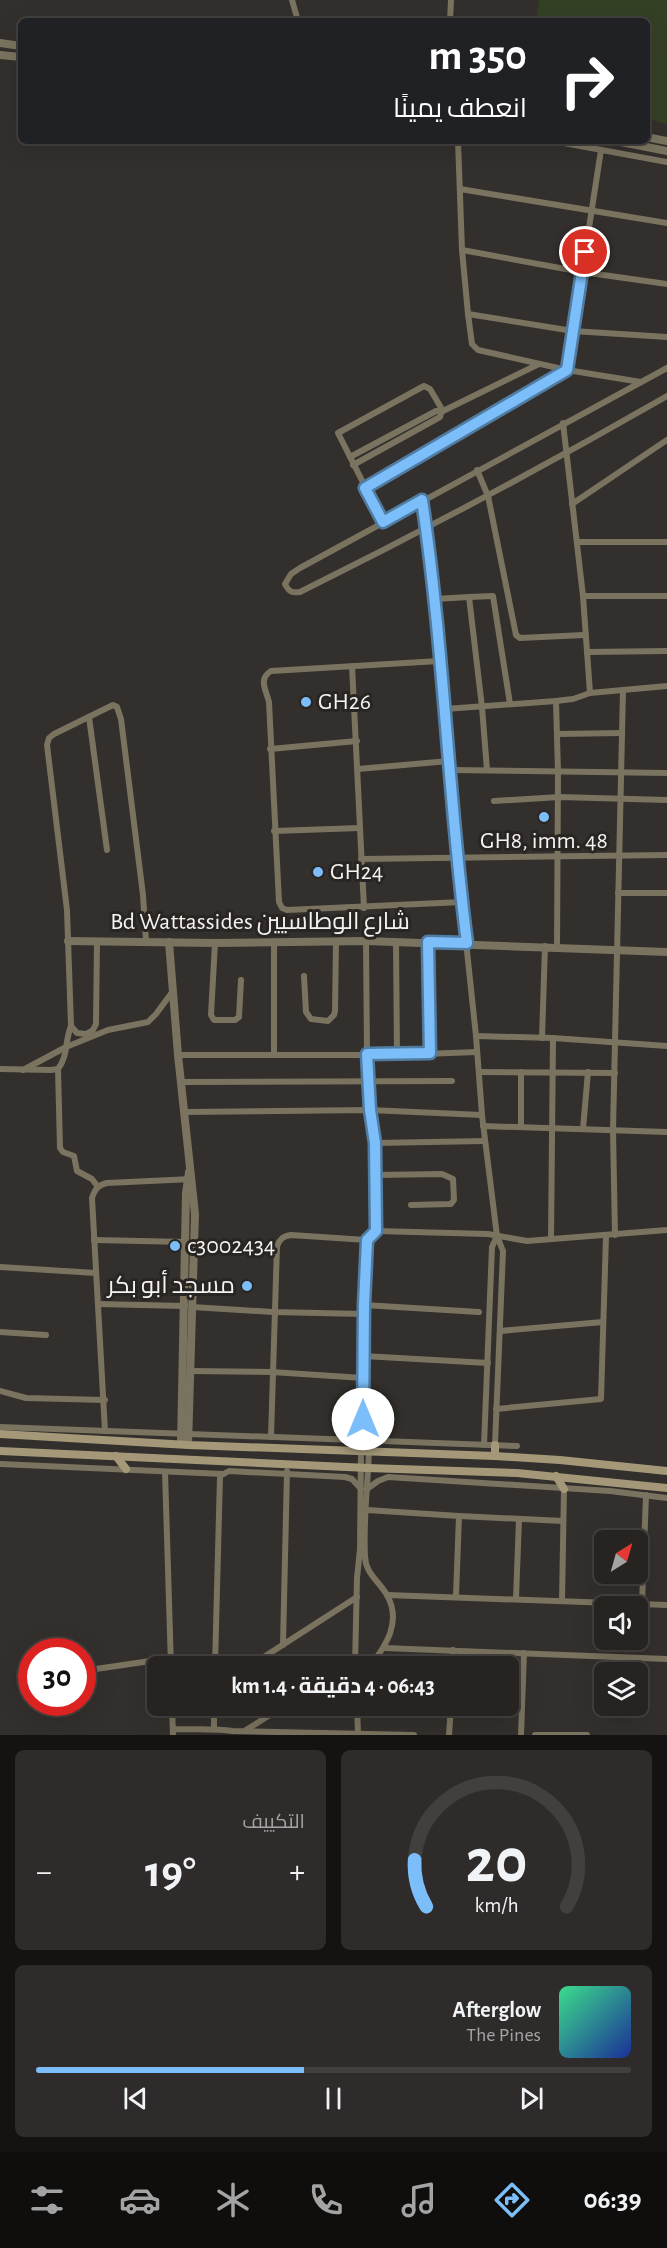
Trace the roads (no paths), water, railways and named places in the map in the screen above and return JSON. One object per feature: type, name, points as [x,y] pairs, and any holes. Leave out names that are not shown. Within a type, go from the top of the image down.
[{"type":"main road","points":[[0,1434],[184,1444],[364,1447],[560,1460],[667,1472]]},
{"type":"main road","points":[[495,1445],[495,1456]]},
{"type":"main road","points":[[0,1451],[517,1473],[667,1488]]},
{"type":"main road","points":[[116,1456],[126,1469]]},
{"type":"main road","points":[[556,1476],[564,1488]]},
{"type":"street","points":[[292,0],[297,18]]},
{"type":"street","points":[[450,18],[451,0]]},
{"type":"street","points":[[0,44],[18,46]]},
{"type":"street","points":[[0,55],[18,57]]},
{"type":"street","points":[[650,138],[667,141]]},
{"type":"street","points":[[458,144],[462,250],[468,314],[472,344],[475,349],[567,370],[641,382]]},
{"type":"street","points":[[569,144],[667,162]]},
{"type":"street","points":[[631,144],[667,151]]},
{"type":"street","points":[[567,370],[601,150]]},
{"type":"street","points":[[460,189],[667,223]]},
{"type":"street","points":[[462,250],[582,272],[667,284]]},
{"type":"street","points":[[468,314],[573,331],[667,337]]},
{"type":"street","points":[[350,458],[436,411],[442,412],[539,364]]},
{"type":"street","points":[[667,368],[422,500],[291,574],[285,584],[287,589],[294,593],[300,592],[427,529],[567,454],[667,396]]},
{"type":"street","points":[[365,488],[567,370]]},
{"type":"street","points":[[383,522],[338,435],[340,431],[424,386],[430,389],[442,412]]},
{"type":"street","points":[[353,465],[440,417],[442,412]]},
{"type":"street","points":[[563,423],[583,596],[584,635],[590,693]]},
{"type":"street","points":[[572,504],[667,440]]},
{"type":"street","points":[[477,470],[488,496],[516,635],[520,638],[584,635]]},
{"type":"street","points":[[422,500],[435,599],[483,1126],[497,1236],[503,1251],[495,1445]]},
{"type":"street","points":[[577,542],[667,542]]},
{"type":"street","points":[[435,599],[491,595],[494,597],[510,704]]},
{"type":"street","points":[[583,596],[667,596]]},
{"type":"street","points":[[469,597],[487,770]]},
{"type":"street","points":[[587,652],[667,651]]},
{"type":"street","points":[[440,661],[271,671],[267,674],[263,681],[269,702],[279,902],[282,908],[287,910],[462,902]]},
{"type":"street","points":[[352,666],[364,908]]},
{"type":"street","points":[[445,709],[556,701],[573,699],[590,693],[667,686]]},
{"type":"street","points":[[615,1235],[613,1130],[623,690]]},
{"type":"street","points":[[556,701],[559,798],[557,946]]},
{"type":"street","points":[[98,1186],[92,1179],[77,1171],[74,1156],[61,1150],[58,1069],[64,1060],[66,1038],[71,1026],[67,910],[47,745],[49,738],[54,734],[110,705],[115,705],[120,712],[143,895],[146,941]]},
{"type":"street","points":[[89,717],[106,850]]},
{"type":"street","points":[[557,734],[622,733]]},
{"type":"street","points":[[270,749],[357,741]]},
{"type":"street","points":[[358,769],[449,761]]},
{"type":"street","points":[[450,770],[667,773]]},
{"type":"street","points":[[494,801],[559,798],[667,800]]},
{"type":"street","points":[[274,831],[360,828]]},
{"type":"street","points":[[362,859],[667,855]]},
{"type":"street","points":[[618,893],[667,893]]},
{"type":"street","name":"Bd Wattassides شارع الوطاسيين","points":[[68,941],[428,942],[667,952]]},
{"type":"street","points":[[71,1026],[77,1033],[86,1035],[93,1030],[96,1024],[97,941]]},
{"type":"street","points":[[304,976],[308,1017],[328,1021],[334,1016],[335,1011],[336,941]]},
{"type":"street","points":[[355,1656],[365,1468],[363,1356],[367,1240],[376,1231],[375,1143],[370,1110],[367,1054],[366,941]]},
{"type":"street","points":[[169,942],[190,1167],[186,1242],[192,1371],[184,1444]]},
{"type":"street","points":[[274,942],[274,1055]]},
{"type":"street","points":[[396,942],[397,1055]]},
{"type":"street","points":[[428,942],[430,1053]]},
{"type":"street","points":[[215,943],[211,1015],[214,1020],[237,1019],[241,980]]},
{"type":"street","points":[[542,1038],[545,946]]},
{"type":"street","points":[[22,1070],[66,1047],[108,1030],[148,1022],[173,991]]},
{"type":"street","points":[[476,1036],[553,1038],[667,1046]]},
{"type":"street","points":[[551,1239],[553,1038]]},
{"type":"street","points":[[178,1055],[397,1055],[477,1052]]},
{"type":"street","points":[[0,1069],[58,1069]]},
{"type":"street","points":[[479,1072],[615,1073]]},
{"type":"street","points":[[521,1072],[521,1126]]},
{"type":"street","points":[[583,1129],[588,1072]]},
{"type":"street","points":[[181,1082],[452,1081]]},
{"type":"street","points":[[184,1113],[370,1110],[482,1114]]},
{"type":"street","points":[[483,1126],[667,1132]]},
{"type":"street","points":[[375,1143],[485,1141]]},
{"type":"street","points":[[376,1175],[442,1174],[453,1179],[454,1200],[451,1204],[411,1205]]},
{"type":"street","points":[[105,1431],[92,1198],[98,1186],[107,1183],[190,1179]]},
{"type":"street","points":[[185,1433],[188,1307],[195,1214],[190,1179]]},
{"type":"street","points":[[376,1231],[497,1236],[527,1241],[667,1230]]},
{"type":"street","points":[[271,1437],[273,1312],[277,1246],[282,1238],[291,1235],[367,1240]]},
{"type":"street","points":[[484,1445],[492,1247],[497,1236]]},
{"type":"street","points":[[496,1409],[601,1399],[606,1236]]},
{"type":"street","points":[[94,1240],[186,1242]]},
{"type":"street","points":[[0,1267],[96,1273]]},
{"type":"street","points":[[98,1304],[364,1314]]},
{"type":"street","points":[[364,1305],[479,1312]]},
{"type":"street","points":[[500,1330],[603,1322]]},
{"type":"street","points":[[0,1332],[46,1335]]},
{"type":"street","points":[[363,1356],[488,1363]]},
{"type":"street","points":[[192,1371],[272,1372],[363,1378]]},
{"type":"street","points":[[0,1391],[26,1398],[105,1400]]},
{"type":"street","points":[[0,1426],[271,1437],[364,1447],[517,1446]]},
{"type":"street","points":[[0,1464],[223,1474],[229,1471],[352,1479],[364,1489],[367,1510],[365,1562],[376,1582],[387,1595],[393,1619],[390,1638],[378,1656]]},
{"type":"street","points":[[283,1645],[288,1465]]},
{"type":"street","points":[[165,1472],[171,1656]]},
{"type":"street","points":[[215,1656],[219,1480],[223,1474]]},
{"type":"street","points":[[364,1489],[388,1477],[564,1488],[667,1498]]},
{"type":"street","points":[[561,1600],[564,1488]]},
{"type":"street","points":[[642,1596],[646,1495]]},
{"type":"street","points":[[367,1510],[563,1521]]},
{"type":"street","points":[[456,1596],[459,1516]]},
{"type":"street","points":[[516,1599],[519,1519]]},
{"type":"street","points":[[387,1595],[594,1602]]},
{"type":"street","points":[[266,1656],[357,1597]]},
{"type":"street","points":[[648,1604],[667,1605]]},
{"type":"street","points":[[384,1648],[667,1659]]},
{"type":"street","points":[[453,1650],[453,1656]]},
{"type":"street","points":[[521,1735],[524,1653]]},
{"type":"street","points":[[96,1669],[147,1662]]},
{"type":"street","points":[[172,1716],[173,1732],[214,1728],[233,1733],[245,1730],[268,1716]]},
{"type":"street","points":[[214,1716],[214,1728]]},
{"type":"street","points":[[357,1716],[358,1734]]},
{"type":"street","points":[[449,1735],[450,1716]]},
{"type":"street","points":[[245,1730],[292,1734],[414,1735]]},
{"type":"street","points":[[535,1735],[586,1735]]},
{"type":"place","name":"GH26","points":[[306,702]]},
{"type":"place","name":"GH8, imm. 48","points":[[544,817]]},
{"type":"place","name":"GH24","points":[[318,872]]},
{"type":"place","name":"c3002434","points":[[175,1246]]},
{"type":"place","name":"مسجد أبو بكر","points":[[247,1286]]}]
